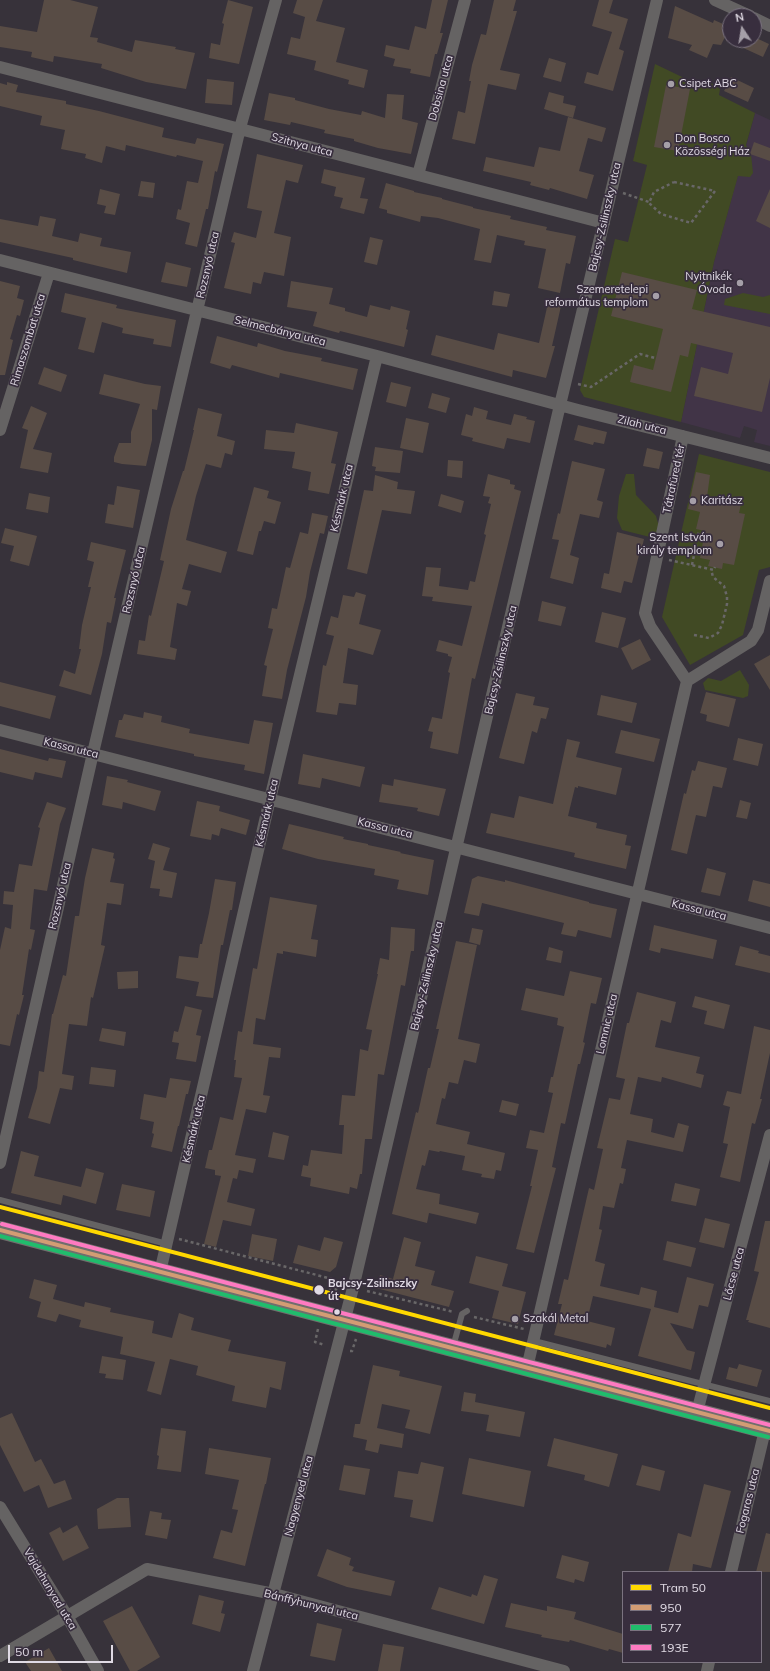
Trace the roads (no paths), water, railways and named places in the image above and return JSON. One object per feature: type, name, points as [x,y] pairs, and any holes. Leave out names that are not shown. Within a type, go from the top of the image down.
[{"type":"main road","points":[[0,1230],[768,1430]]},
{"type":"street","name":"Rozsnyó utca","points":[[0,1163],[92,753],[240,128],[276,0]]},
{"type":"street","name":"Dobsina utca","points":[[418,175],[465,0]]},
{"type":"street","name":"Bajcsy-Zsilinszky utca","points":[[345,1321],[560,405],[657,0]]},
{"type":"street","points":[[715,0],[732,8]]},
{"type":"street","name":"Szitnya utca","points":[[0,67],[604,223]]},
{"type":"street","name":"Selmecbánya utca","points":[[0,260],[198,309],[560,405]]},
{"type":"street","name":"Rimaszombat utca","points":[[0,430],[49,273]]},
{"type":"street","name":"Késmárk utca","points":[[160,1272],[270,799],[376,356]]},
{"type":"street","name":"Zilah utca","points":[[560,405],[770,458]]},
{"type":"street","name":"Tátrafüred tér","points":[[683,436],[645,613],[650,626],[687,681]]},
{"type":"street","points":[[687,681],[751,641],[758,630],[770,581]]},
{"type":"street","name":"Lomnic utca","points":[[527,1368],[687,681]]},
{"type":"street","name":"Kassa utca","points":[[0,730],[457,847],[636,895],[770,928]]},
{"type":"street","name":"Lőcse utca","points":[[697,1412],[770,1135]]},
{"type":"street","name":"Nagyenyed utca","points":[[253,1671],[345,1321]]},
{"type":"street","name":"Fogaras utca","points":[[731,1571],[768,1430]]},
{"type":"street","name":"Vajdahunyad utca","points":[[0,1507],[67,1616],[98,1671]]},
{"type":"street","name":"Bánffyhunyad utca","points":[[0,1656],[147,1569],[274,1594],[564,1671]]},
{"type":"lane","points":[[0,1200],[168,1240]]},
{"type":"lane","points":[[453,1349],[463,1312]]},
{"type":"lane","points":[[534,1341],[770,1402]]},
{"type":"tram line","name":"50","points":[[0,1207],[770,1408]]},
{"type":"place","name":"Csipet ABC","points":[[671,84]]},
{"type":"place","name":"Don Bosco Közösségi Ház","points":[[667,145]]},
{"type":"place","name":"Nyitnikék Óvoda","points":[[740,283]]},
{"type":"place","name":"Szemeretelepi református templom","points":[[656,296]]},
{"type":"place","name":"Karitász","points":[[693,501]]},
{"type":"place","name":"Szent István király templom","points":[[720,544]]},
{"type":"place","name":"Bajcsy-Zsilinszky út","points":[[319,1290]]},
{"type":"place","name":"Szakál Metal","points":[[515,1319]]}]
